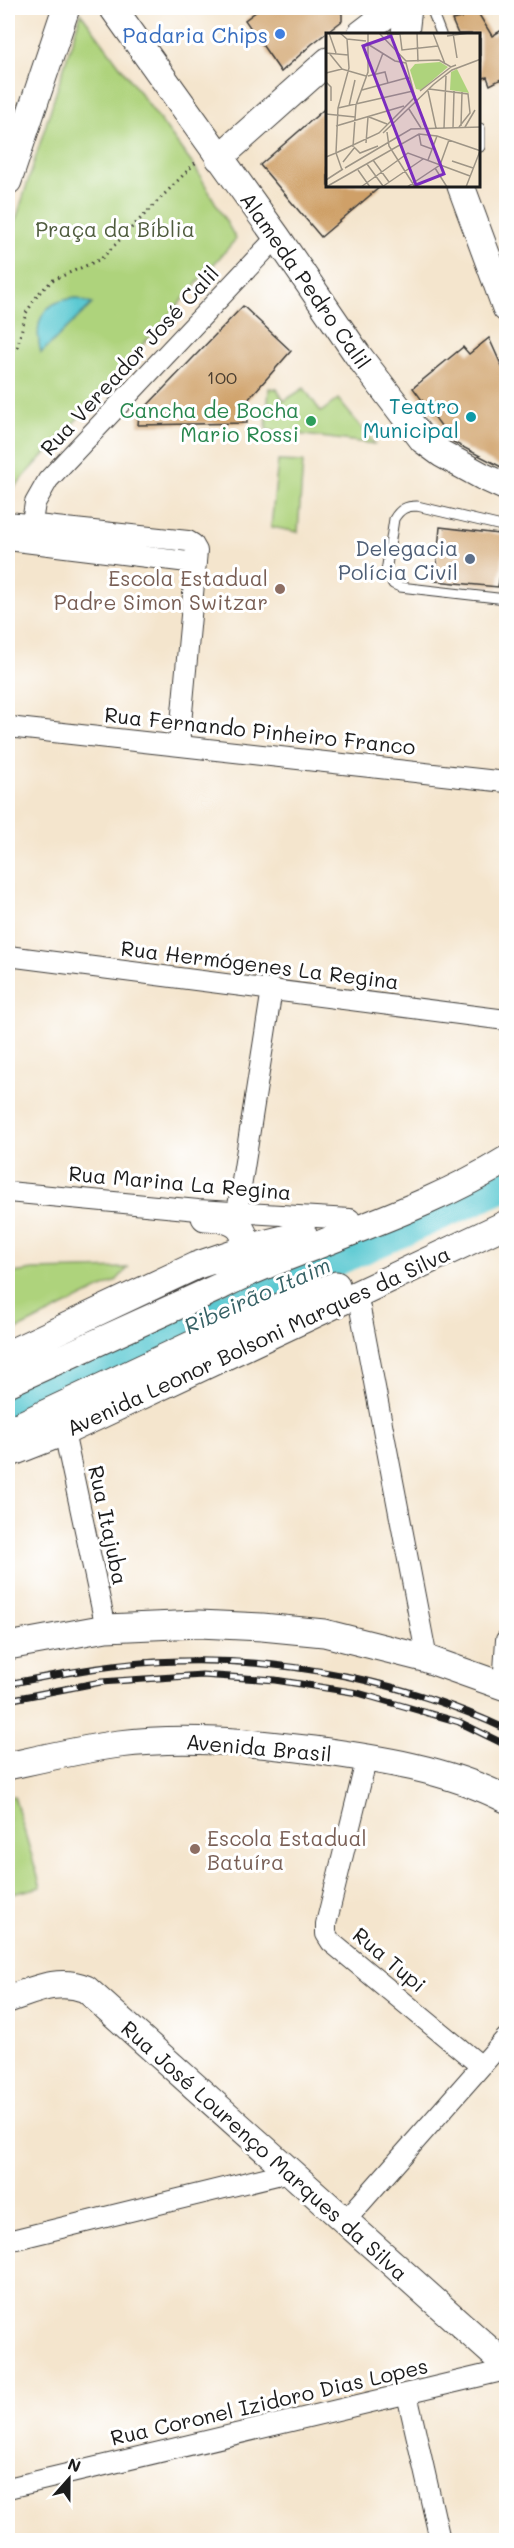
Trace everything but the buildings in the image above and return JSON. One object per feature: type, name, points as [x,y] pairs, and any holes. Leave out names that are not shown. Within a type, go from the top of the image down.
[{"type":"main road","points":[[8,181],[66,8]]},
{"type":"main road","name":"Alameda Pedro Calil","points":[[113,8],[208,160],[277,237],[357,354],[423,440],[442,454],[507,487]]},
{"type":"main road","points":[[364,23],[395,8]]},
{"type":"main road","points":[[405,33],[408,8]]},
{"type":"main road","points":[[208,160],[326,63]]},
{"type":"main road","points":[[462,188],[507,308]]},
{"type":"main road","points":[[331,1230],[507,1148]]},
{"type":"main road","points":[[8,1354],[195,1266],[248,1259],[331,1230],[414,1206],[488,1172],[507,1160]]},
{"type":"main road","points":[[195,1266],[207,1237],[201,1213],[236,1223],[245,1236],[248,1259]]},
{"type":"main road","name":"Avenida Leonor Bolsoni Marques da Silva","points":[[8,1431],[238,1323],[433,1247],[507,1215]]},
{"type":"main road","name":"Avenida Leonor Bolsoni Marques da Silva","points":[[8,1454],[64,1432],[507,1224]]},
{"type":"main road","points":[[8,1383],[220,1286],[248,1259]]},
{"type":"main road","points":[[8,1647],[106,1628],[200,1624],[262,1627],[324,1633],[427,1659],[505,1686]]},
{"type":"main road","name":"Avenida Brasil","points":[[8,1766],[120,1744],[176,1740],[270,1744],[367,1757],[429,1771],[484,1788],[507,1799]]},
{"type":"main road","name":"Rua José Lourenço Marques da Silva","points":[[8,1999],[57,1984],[72,1984],[86,1989],[344,2222],[507,2365]]},
{"type":"street","name":"Rua Vereador José Calil","points":[[30,533],[35,502],[48,480],[277,237]]},
{"type":"street","points":[[8,522],[30,533]]},
{"type":"street","points":[[8,540],[30,533],[188,541],[193,544],[197,557],[179,745]]},
{"type":"street","name":"Rua Fernando Pinheiro Franco","points":[[8,728],[507,782]]},
{"type":"street","name":"Rua Hermógenes La Regina","points":[[8,956],[507,1020]]},
{"type":"street","points":[[237,1213],[272,989]]},
{"type":"street","name":"Rua Marina La Regina","points":[[8,1192],[201,1213],[237,1213],[331,1230]]},
{"type":"street","points":[[357,1293],[427,1659]]},
{"type":"street","name":"Rua Itajuba","points":[[64,1432],[106,1628]]},
{"type":"street","points":[[505,1686],[507,1640]]},
{"type":"street","name":"Rua Tupi","points":[[367,1757],[326,1924],[326,1934],[339,1948],[481,2066]]},
{"type":"street","points":[[344,2222],[507,2038]]},
{"type":"street","points":[[8,2241],[289,2172]]},
{"type":"street","name":"Rua Coronel Izidoro Dias Lopes","points":[[8,2488],[507,2370]]},
{"type":"street","points":[[407,2394],[440,2541]]},
{"type":"lane","points":[[430,8],[441,33]]},
{"type":"lane","points":[[507,527],[417,506],[407,506],[394,519],[386,572],[393,584],[400,587],[507,600]]},
{"type":"path","points":[[8,355],[17,348],[26,312],[39,293],[53,280],[101,259],[208,160]]},
{"type":"green space","name":"Praça da Bíblia","points":[[81,13],[196,169],[236,239],[8,494],[8,245]]},
{"type":"green space","name":"Cancha de Bocha Mario Rossi","points":[[269,388],[277,389],[284,401],[304,388],[321,412],[338,399],[375,444],[266,430]]},
{"type":"green space","points":[[278,461],[303,462],[298,532],[271,527]]},
{"type":"green space","points":[[128,1268],[116,1281],[8,1334],[8,1274],[33,1270]]},
{"type":"green space","points":[[14,1796],[41,1887],[8,1895],[8,1797]]},
{"type":"water","points":[[76,298],[92,304],[41,353],[38,331],[43,315],[55,303]]},
{"type":"waterway","name":"Ribeirão Itaim","points":[[8,1405],[506,1185]]},
{"type":"railway","points":[[8,1684],[136,1663],[221,1661],[263,1664],[347,1676],[388,1686],[468,1712],[506,1729]]},
{"type":"railway","points":[[8,1700],[101,1682],[202,1675],[275,1680],[358,1693],[459,1722],[506,1745]]},
{"type":"place","name":"Padaria Chips","points":[[280,34]]},
{"type":"place","name":"Teatro Municipal","points":[[471,417]]},
{"type":"place","name":"Cancha de Bocha Mario Rossi","points":[[311,421]]},
{"type":"place","name":"Delegacia Polícia Civil","points":[[470,559]]},
{"type":"place","name":"Escola Estadual Padre Simon Switzar","points":[[280,589]]},
{"type":"place","name":"Escola Estadual Batuíra","points":[[195,1849]]}]
